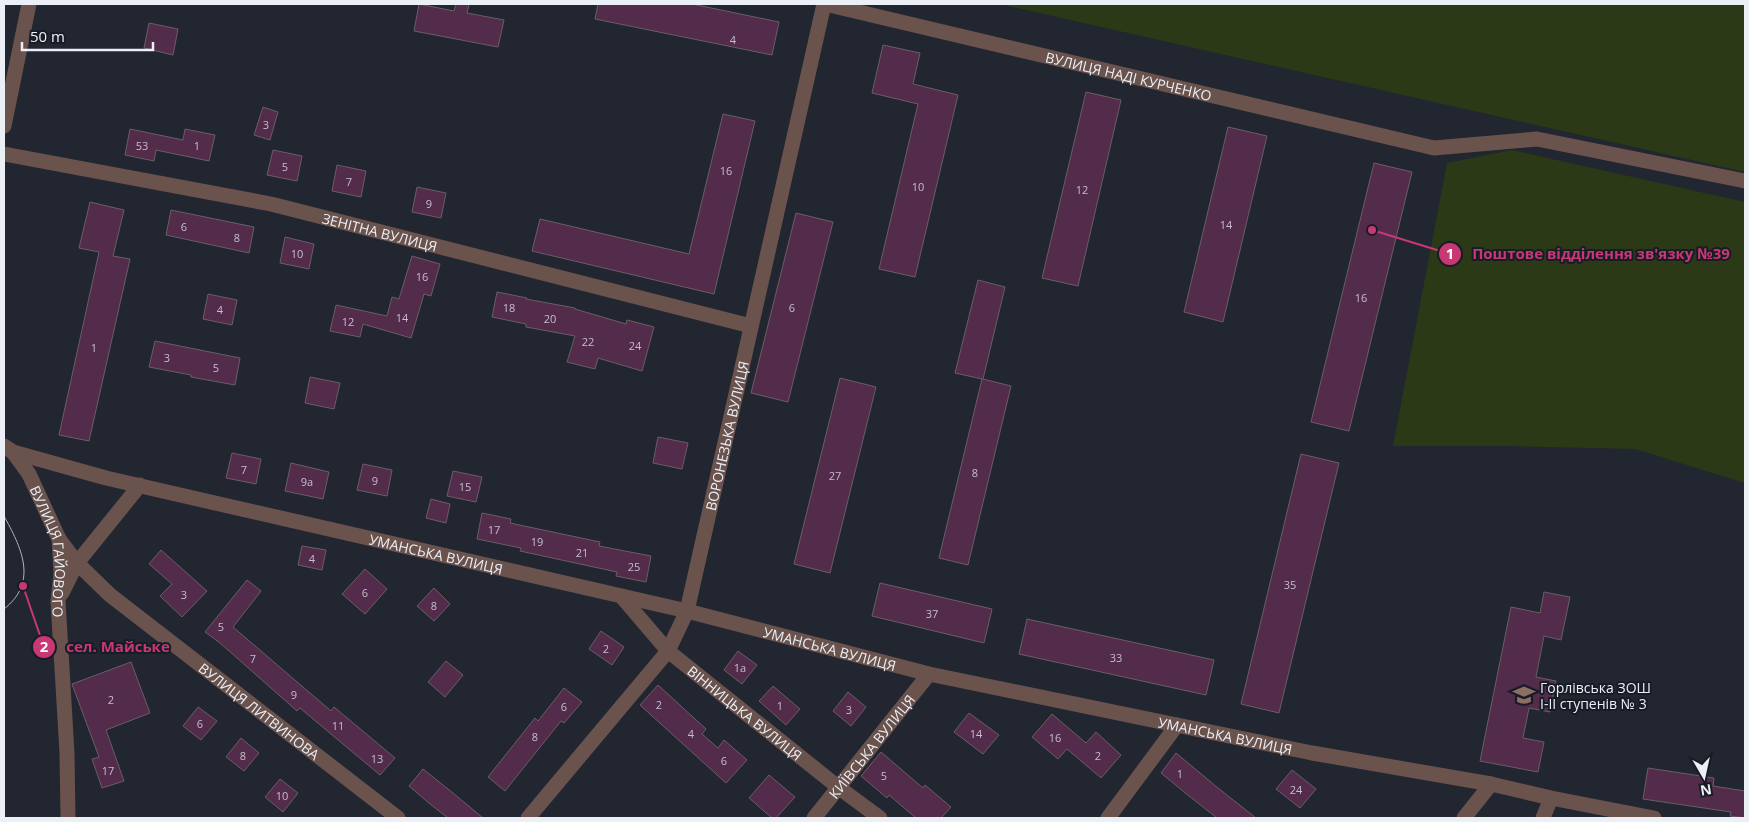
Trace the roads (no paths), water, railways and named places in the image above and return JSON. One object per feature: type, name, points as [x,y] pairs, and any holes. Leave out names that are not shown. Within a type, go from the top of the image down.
[{"type":"street","points":[[4,126],[29,4]]},
{"type":"street","name":"ВУЛИЦЯ НАДІ КУРЧЕНКО","points":[[824,4],[1434,148],[1537,139],[1745,181]]},
{"type":"street","name":"ВОРОНЕЗЬКА ВУЛИЦЯ","points":[[528,818],[668,651],[687,611],[824,4]]},
{"type":"street","name":"ЗЕНІТНА ВУЛИЦЯ","points":[[4,154],[271,204],[751,326]]},
{"type":"street","name":"УМАНСЬКА ВУЛИЦЯ","points":[[8,449],[140,485],[687,611],[929,674],[1312,753],[1491,784],[1654,818]]},
{"type":"street","name":"ВУЛИЦЯ ГАЙОВОГО","points":[[8,449],[29,474],[59,539],[61,573],[58,601],[67,753],[68,818]]},
{"type":"street","points":[[58,601],[77,564],[140,485]]},
{"type":"street","name":"ВУЛИЦЯ ЛИТВИНОВА","points":[[59,539],[77,564],[110,595],[398,818]]},
{"type":"street","name":"ВІННИЦЬКА ВУЛИЦЯ","points":[[621,596],[668,651],[880,818]]},
{"type":"street","name":"КИЇВСЬКА ВУЛИЦЯ","points":[[814,818],[929,674]]},
{"type":"street","points":[[1108,818],[1177,725]]},
{"type":"street","points":[[1464,818],[1491,784]]},
{"type":"street","points":[[1543,818],[1551,798]]},
{"type":"tram line","points":[[4,516],[21,552],[24,576],[15,599],[4,609]]},
{"type":"place","name":"Поштове відділення зв'язку №39","points":[[1372,230]]},
{"type":"place","name":"сел. Майське","points":[[23,586]]},
{"type":"place","name":"Горлівська ЗОШ І-ІІ ступенів № 3","points":[[1524,695]]}]
